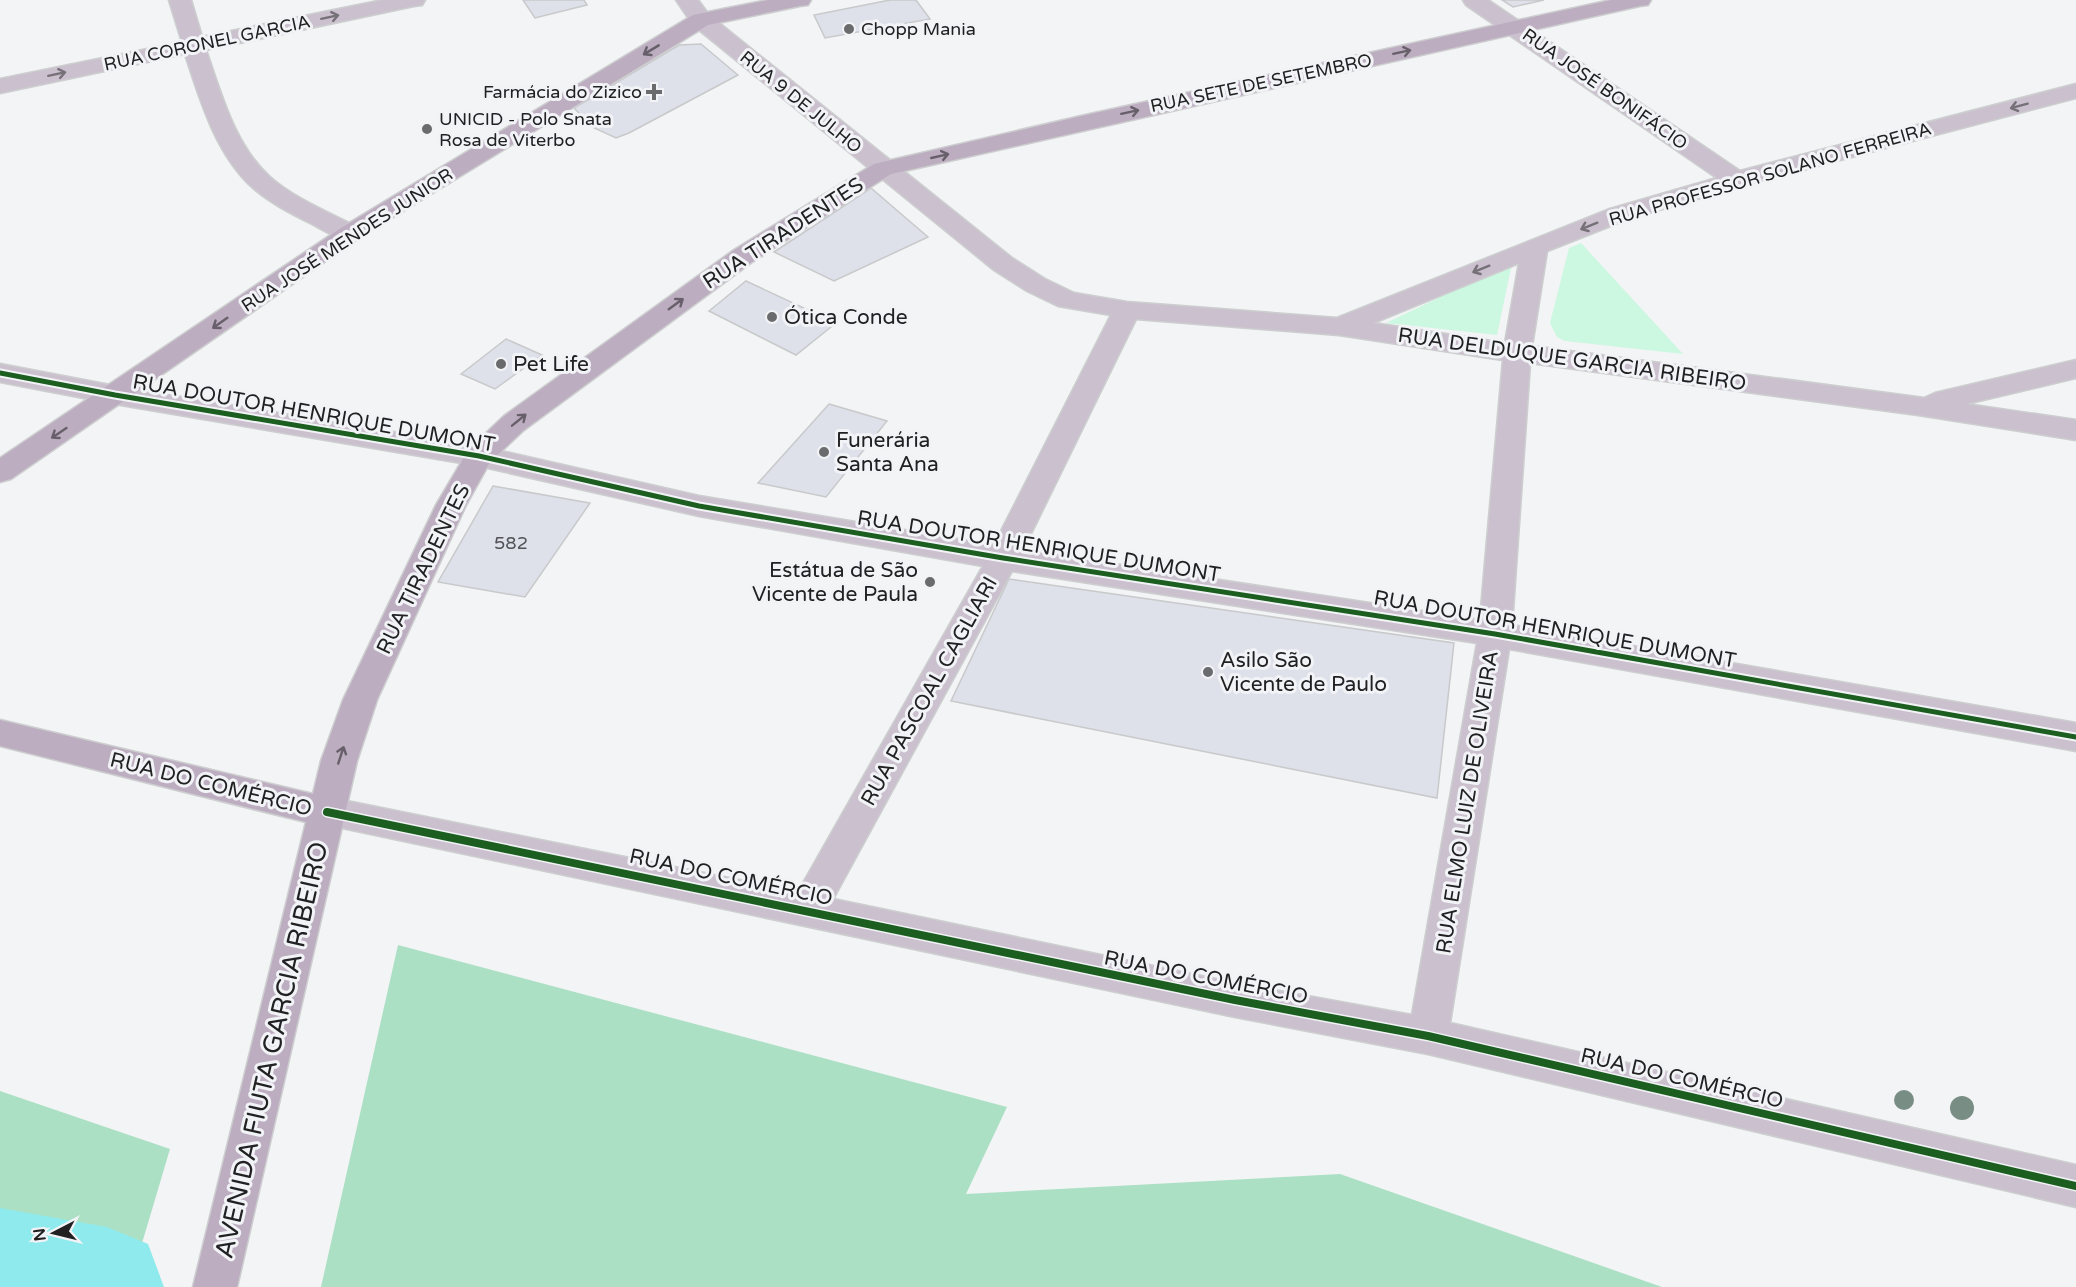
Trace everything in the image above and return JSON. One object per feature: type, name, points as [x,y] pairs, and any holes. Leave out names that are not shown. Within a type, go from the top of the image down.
[{"type":"main road","name":"RUA JOSÉ MENDES JUNIOR","points":[[0,472],[350,233],[694,10],[800,0]]},
{"type":"main road","name":"RUA SETE DE SETEMBRO","points":[[883,169],[1640,0]]},
{"type":"main road","name":"RUA TIRADENTES","points":[[327,812],[339,761],[360,700],[451,505],[479,456],[514,423],[548,397],[743,256],[883,169]]},
{"type":"main road","name":"RUA DO COMÉRCIO","points":[[0,733],[327,812]]},
{"type":"main road","name":"AVENIDA FIUTA GARCIA RIBEIRO","points":[[215,1287],[273,1032],[327,812]]},
{"type":"street","points":[[180,0],[225,132],[242,160],[261,182],[297,205],[350,233]]},
{"type":"street","name":"RUA CORONEL GARCIA","points":[[0,86],[414,0]]},
{"type":"street","name":"RUA JOSÉ BONIFÁCIO","points":[[1474,0],[1736,180]]},
{"type":"street","name":"RUA 9 DE JULHO","points":[[694,10],[883,169],[1003,264],[1036,285],[1067,300]]},
{"type":"street","name":"RUA PROFESSOR SOLANO FERREIRA","points":[[1339,327],[1619,214],[1736,180],[2076,91]]},
{"type":"street","points":[[1517,353],[1535,247]]},
{"type":"street","name":"RUA DELDUQUE GARCIA RIBEIRO","points":[[1067,300],[1127,309],[1339,327],[1918,406],[2076,430]]},
{"type":"street","name":"RUA PASCOAL CAGLIARI","points":[[808,910],[1003,558],[1127,309]]},
{"type":"street","name":"RUA ELMO LUIZ DE OLIVEIRA","points":[[1428,1036],[1495,634],[1517,353]]},
{"type":"street","points":[[1918,406],[2076,369]]},
{"type":"street","name":"RUA DOUTOR HENRIQUE DUMONT","points":[[0,373],[115,395],[479,456],[573,480],[699,506],[1003,558],[1495,634],[2076,737]]},
{"type":"street","name":"RUA DO COMÉRCIO","points":[[327,812],[1224,998],[1428,1036],[2076,1186]]},
{"type":"green space","points":[[1581,243],[1683,354],[1565,341],[1557,337],[1550,323],[1569,248]]},
{"type":"green space","points":[[1512,263],[1497,335],[1386,323]]},
{"type":"green space","points":[[398,945],[1007,1107],[966,1194],[1340,1174],[1662,1287],[321,1287]]},
{"type":"green space","points":[[0,1091],[170,1149],[129,1287],[0,1287]]},
{"type":"building","points":[[523,0],[584,0],[587,5],[535,18]]},
{"type":"building","name":"Chopp Mania","points":[[890,0],[916,0],[930,19],[825,38],[814,15]]},
{"type":"building","points":[[1502,0],[1544,0],[1513,7]]},
{"type":"building","name":"Farmácia do Zizico","points":[[701,44],[738,75],[616,138],[592,127],[574,108],[679,45]]},
{"type":"building","points":[[871,188],[928,237],[834,281],[774,252]]},
{"type":"building","name":"Ótica Conde","points":[[746,281],[836,323],[796,355],[709,311]]},
{"type":"building","name":"Pet Life","points":[[506,339],[542,355],[495,389],[461,374]]},
{"type":"building","name":"Funerária Santa Ana","points":[[829,404],[887,421],[826,497],[758,483]]},
{"type":"building","points":[[493,486],[590,503],[525,597],[438,582]]},
{"type":"building","name":"Asilo São Vicente de Paulo","points":[[1009,579],[1454,643],[1437,798],[951,701]]},
{"type":"waterway","points":[[0,1265],[107,1285]]},
{"type":"cycle path","points":[[0,373],[115,395],[479,456],[699,506],[1003,558],[1495,634],[2076,737]]},
{"type":"cycle path","points":[[327,812],[1235,1000],[1428,1036],[2076,1186]]},
{"type":"place","name":"Chopp Mania","points":[[849,29]]},
{"type":"place","name":"Farmácia do Zizico","points":[[654,92]]},
{"type":"place","name":"UNICID - Polo Snata Rosa de Viterbo","points":[[427,129]]},
{"type":"place","name":"Ótica Conde","points":[[772,317]]},
{"type":"place","name":"Pet Life","points":[[501,364]]},
{"type":"place","name":"Funerária Santa Ana","points":[[824,452]]},
{"type":"place","name":"Estátua de São Vicente de Paula","points":[[930,582]]},
{"type":"place","name":"Asilo São Vicente de Paulo","points":[[1208,672]]}]
